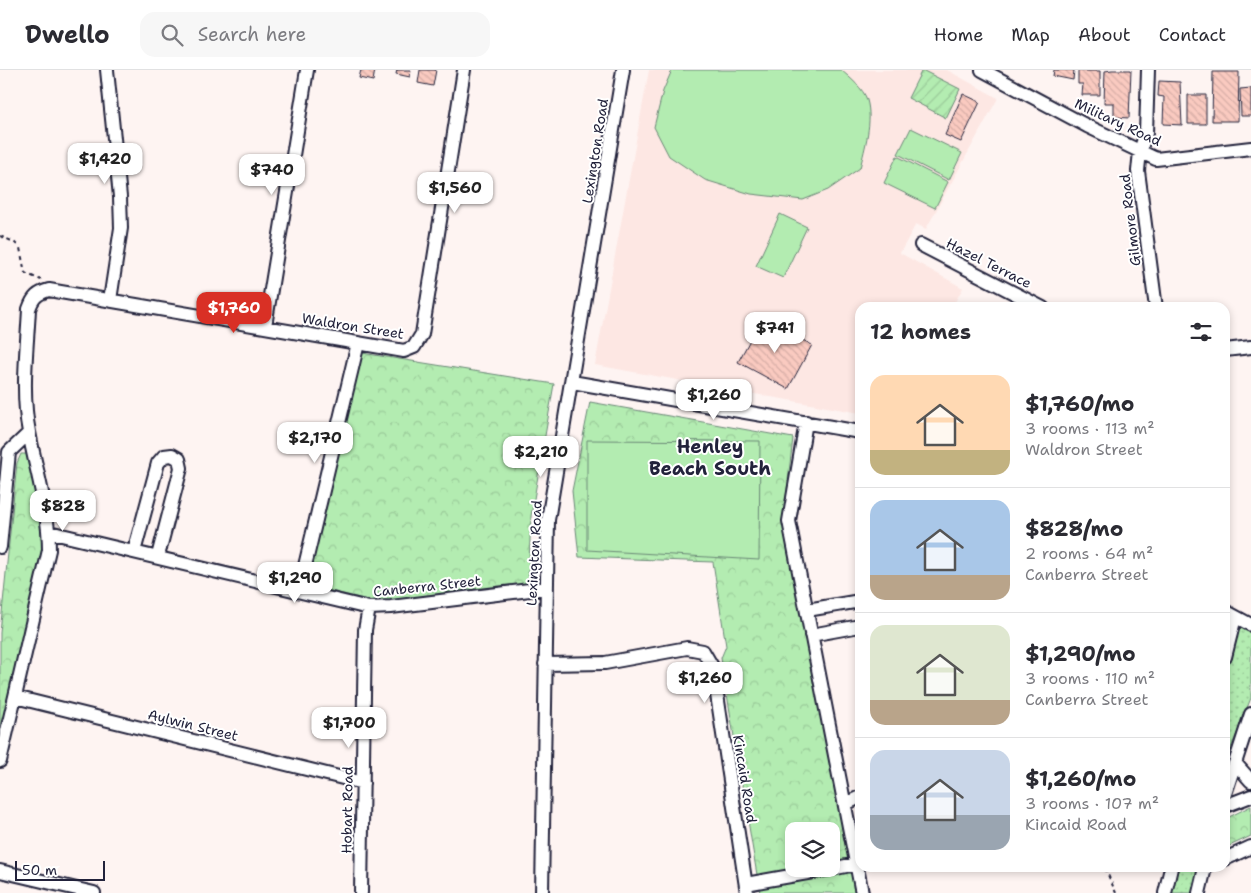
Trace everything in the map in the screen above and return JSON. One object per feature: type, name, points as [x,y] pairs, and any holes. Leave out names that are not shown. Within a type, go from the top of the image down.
[{"type":"street","points":[[108,70],[120,197],[121,228],[110,300]]},
{"type":"street","points":[[265,326],[307,70]]},
{"type":"street","name":"Waldron Street","points":[[47,290],[265,326],[404,352],[414,347],[422,334],[464,70]]},
{"type":"street","name":"Lexington Road","points":[[542,893],[548,520],[623,70]]},
{"type":"street","name":"Military Road","points":[[982,70],[1088,126],[1156,158],[1251,148]]},
{"type":"street","name":"Gilmore Road","points":[[1148,70],[1146,132],[1140,151],[1138,171],[1155,302]]},
{"type":"street","name":"Hazel Terrace","points":[[921,245],[1031,302]]},
{"type":"street","points":[[0,761],[2,745],[16,697],[49,550],[49,532],[29,433],[25,389],[29,309],[34,298],[47,290]]},
{"type":"street","points":[[299,591],[358,343]]},
{"type":"street","points":[[1230,349],[1251,347]]},
{"type":"street","points":[[572,382],[855,431]]},
{"type":"street","points":[[806,422],[788,521],[855,859]]},
{"type":"street","points":[[0,547],[9,452],[29,433]]},
{"type":"street","points":[[134,552],[158,463],[164,456],[172,455],[179,459],[181,468],[158,556]]},
{"type":"street","name":"Canberra Street","points":[[49,532],[158,556],[369,608],[392,607],[546,588]]},
{"type":"street","points":[[807,610],[855,602]]},
{"type":"street","name":"Hobart Road","points":[[361,893],[365,630],[369,608]]},
{"type":"street","points":[[1230,614],[1251,625]]},
{"type":"street","points":[[812,635],[855,627]]},
{"type":"street","name":"Kincaid Road","points":[[545,664],[605,663],[687,648],[703,651],[713,668],[747,888]]},
{"type":"street","name":"Aylwin Street","points":[[16,697],[362,783]]},
{"type":"street","points":[[1230,778],[1251,714]]},
{"type":"street","points":[[1235,763],[1251,781]]},
{"type":"street","points":[[1230,804],[1251,796]]},
{"type":"street","points":[[845,804],[855,799]]},
{"type":"street","points":[[1230,857],[1251,847]]},
{"type":"street","points":[[840,867],[855,864]]},
{"type":"street","points":[[0,871],[94,893]]},
{"type":"street","points":[[858,872],[862,893]]},
{"type":"street","points":[[1165,893],[1171,872]]},
{"type":"street","points":[[1199,893],[1204,872]]},
{"type":"street","points":[[747,888],[796,877]]},
{"type":"path","points":[[0,236],[18,246],[22,253],[25,274],[41,280],[47,290]]},
{"type":"path","points":[[1108,872],[1116,893]]},
{"type":"shaded area","points":[[649,70],[947,70],[998,98],[926,229],[916,224],[900,253],[963,288],[955,302],[855,302],[855,412],[595,365]]},
{"type":"green space","points":[[672,70],[841,70],[863,92],[869,108],[868,134],[860,168],[828,190],[803,200],[751,194],[705,180],[669,156],[654,127],[663,91]]},
{"type":"green space","points":[[922,70],[960,89],[946,118],[908,98]]},
{"type":"green space","points":[[911,128],[962,153],[949,180],[898,154]]},
{"type":"green space","points":[[897,156],[948,182],[935,208],[884,183]]},
{"type":"green space","points":[[780,214],[807,227],[783,278],[756,266]]},
{"type":"green space","points":[[362,353],[554,384],[531,516],[528,586],[380,603],[307,585]]},
{"type":"green space","points":[[590,402],[793,438],[783,523],[855,893],[760,893],[721,658],[726,646],[713,562],[579,557],[572,491]]},
{"type":"green space","points":[[587,440],[760,441],[759,560],[587,550]]},
{"type":"green space","points":[[21,454],[27,454],[29,458],[45,549],[3,732],[0,732],[0,633],[17,463]]},
{"type":"green space","points":[[1238,626],[1251,633],[1251,698],[1230,750],[1230,656]]},
{"type":"green space","points":[[1251,806],[1251,836],[1230,846],[1230,816]]},
{"type":"green space","points":[[1174,872],[1197,872],[1192,893],[1168,893]]},
{"type":"building","points":[[361,70],[375,70],[373,81],[359,78]]},
{"type":"building","points":[[397,70],[411,70],[410,77],[396,74]]},
{"type":"building","points":[[420,70],[436,70],[433,86],[418,83]]},
{"type":"building","points":[[1054,70],[1074,70],[1073,80],[1053,76]]},
{"type":"building","points":[[1131,70],[1129,118],[1114,117],[1114,103],[1104,103],[1105,71]]},
{"type":"building","points":[[1078,71],[1100,71],[1100,95],[1082,95],[1083,84],[1078,84]]},
{"type":"building","points":[[1213,72],[1239,72],[1238,121],[1212,121]]},
{"type":"building","points":[[1159,81],[1180,82],[1182,125],[1163,124],[1164,97],[1158,96]]},
{"type":"building","points":[[1251,88],[1251,116],[1241,116],[1240,89]]},
{"type":"building","points":[[963,94],[980,102],[961,142],[945,135]]},
{"type":"building","points":[[1188,95],[1206,95],[1206,124],[1188,124]]},
{"type":"building","points":[[762,318],[812,345],[788,389],[738,362]]},
{"type":"district","name":"Henley Beach South","points":[[710,457]]}]
